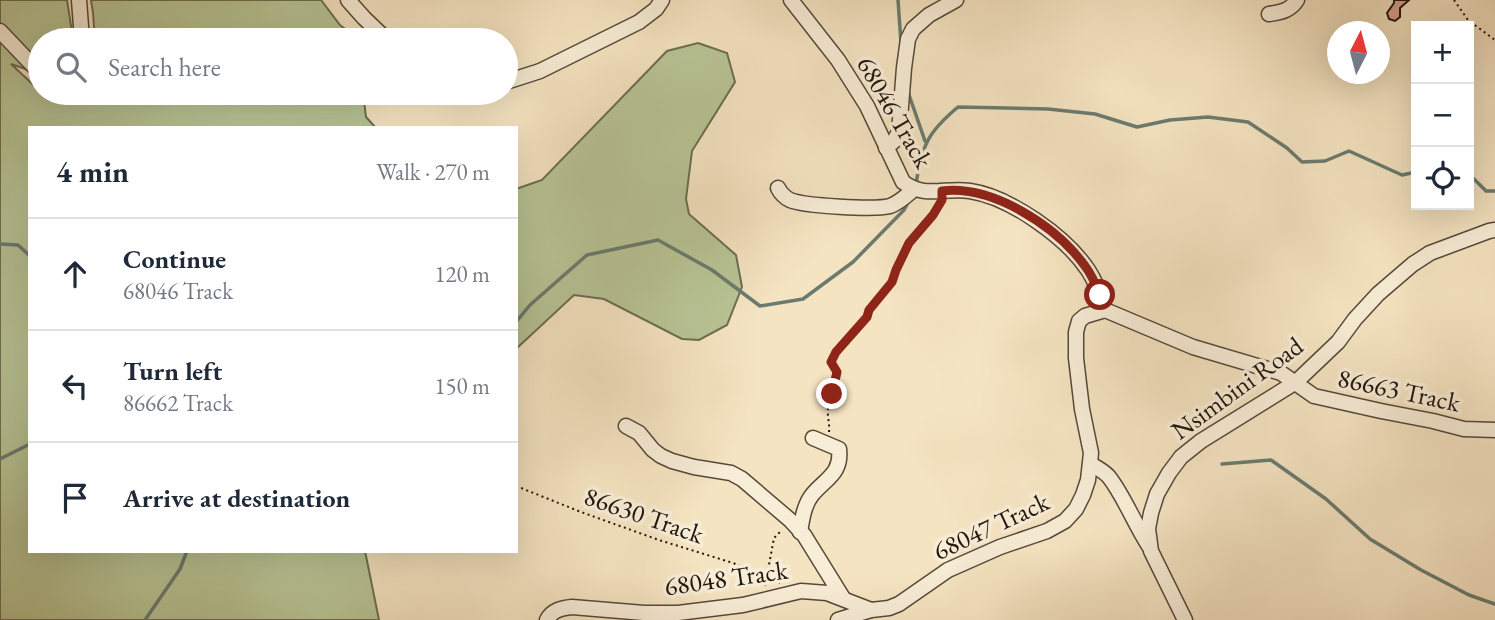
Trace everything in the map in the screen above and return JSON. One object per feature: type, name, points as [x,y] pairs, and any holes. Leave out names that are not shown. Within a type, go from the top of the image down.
[{"type":"street","points":[[79,0],[81,28]]},
{"type":"street","points":[[348,0],[374,28]]},
{"type":"street","points":[[518,78],[540,71],[639,22],[656,9],[662,0]]},
{"type":"street","name":"68046 Track","points":[[791,0],[838,60],[867,106],[903,182],[912,190],[931,192],[955,189],[997,198],[1045,227],[1084,264],[1095,283],[1105,310]]},
{"type":"street","points":[[886,148],[894,142],[899,132],[908,39],[913,29],[929,15],[956,0]]},
{"type":"street","points":[[1269,14],[1292,8],[1297,0]]},
{"type":"street","points":[[0,31],[28,60]]},
{"type":"street","points":[[778,188],[780,194],[807,204],[876,208],[896,203],[912,190]]},
{"type":"street","name":"Nsimbini Road","points":[[1185,620],[1151,551],[1149,529],[1157,494],[1181,457],[1201,441],[1296,382],[1338,342],[1378,294],[1413,264],[1430,253],[1495,230]]},
{"type":"street","points":[[1105,310],[1193,347],[1281,373],[1296,382]]},
{"type":"street","name":"68047 Track","points":[[838,620],[899,604],[948,570],[1000,547],[1047,531],[1065,521],[1076,509],[1083,495],[1091,453],[1082,409],[1076,332],[1079,321],[1085,316],[1105,310]]},
{"type":"street","name":"86663 Track","points":[[1296,382],[1314,396],[1332,401],[1464,429],[1495,430]]},
{"type":"street","points":[[626,426],[639,433],[661,456],[694,467],[731,472],[742,479],[795,526],[843,598]]},
{"type":"street","points":[[795,526],[802,519],[812,495],[829,480],[836,469],[839,449],[813,438]]},
{"type":"street","points":[[1091,464],[1107,475],[1119,492],[1151,551]]},
{"type":"street","name":"68048 Track","points":[[547,620],[556,610],[572,607],[678,613],[760,601],[801,591],[827,593],[871,610]]},
{"type":"path","points":[[1454,0],[1468,20],[1495,40]]},
{"type":"path","points":[[828,443],[829,402],[837,372],[831,362],[892,282],[909,243],[942,200],[942,191]]},
{"type":"path","name":"86630 Track","points":[[518,487],[607,522],[733,563],[801,591]]},
{"type":"path","points":[[760,601],[774,538],[795,526]]},
{"type":"green space","points":[[0,0],[67,0],[71,28],[28,28],[28,70],[11,64],[28,80],[28,105],[364,105],[366,117],[374,126],[28,126],[28,553],[365,553],[379,620],[0,620]]},
{"type":"green space","points":[[91,0],[321,0],[344,28],[94,28]]},
{"type":"green space","points":[[698,43],[727,53],[735,82],[692,151],[686,199],[689,214],[736,255],[742,287],[727,325],[699,340],[682,339],[604,299],[574,295],[518,347],[518,188],[542,180],[667,51]]},
{"type":"building","points":[[1394,0],[1409,0],[1400,8],[1400,17],[1395,21],[1389,19],[1387,13]]},
{"type":"waterway","points":[[898,0],[901,43]]},
{"type":"waterway","points":[[908,92],[925,141]]},
{"type":"waterway","points":[[916,184],[928,140],[958,107],[1048,109],[1095,114],[1137,127],[1170,120],[1208,117],[1248,122],[1287,148],[1302,162],[1325,161],[1349,151],[1402,175],[1411,173]]},
{"type":"waterway","points":[[1474,179],[1486,191],[1495,191]]},
{"type":"waterway","points":[[518,320],[530,305],[587,255],[658,240],[712,270],[760,306],[803,299],[853,262],[904,210],[909,201]]},
{"type":"waterway","points":[[0,244],[18,245],[28,254]]},
{"type":"waterway","points":[[0,459],[28,445]]},
{"type":"waterway","points":[[1222,464],[1271,460],[1326,499],[1370,539],[1469,595],[1495,604]]},
{"type":"waterway","points":[[145,620],[180,569],[186,553]]},
{"type":"route","points":[[832,394],[837,372],[831,362],[836,352],[867,317],[867,312],[892,282],[909,243],[942,200],[942,191],[973,191],[997,198],[1045,227],[1084,264],[1100,295]]}]
